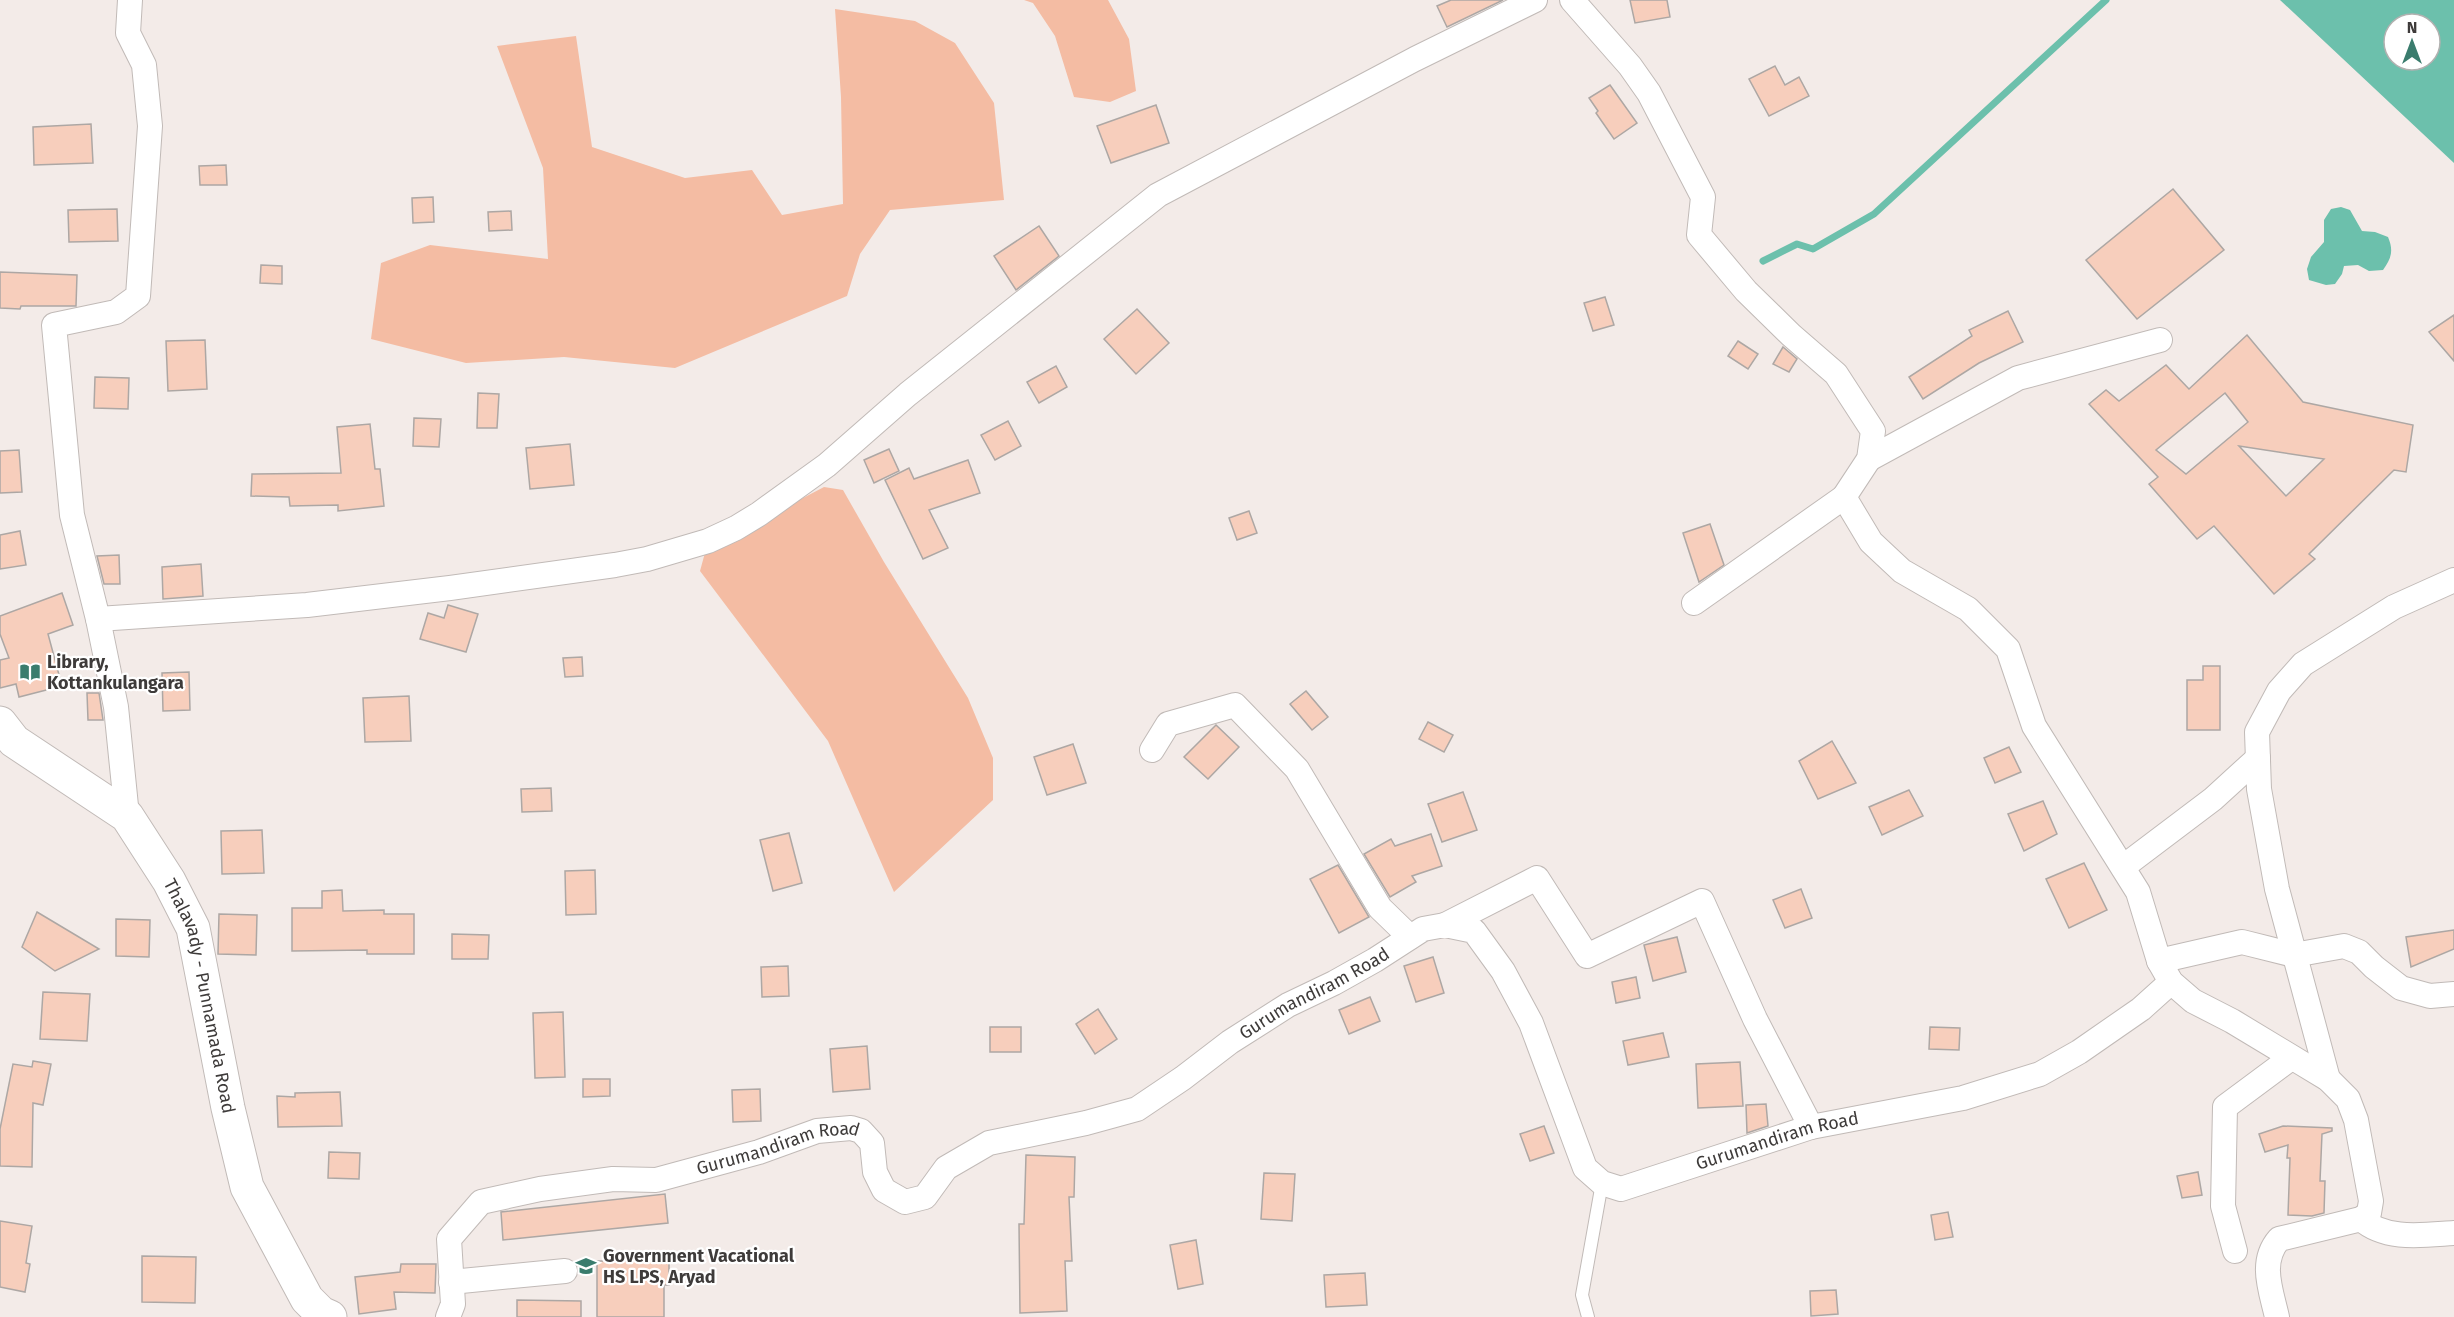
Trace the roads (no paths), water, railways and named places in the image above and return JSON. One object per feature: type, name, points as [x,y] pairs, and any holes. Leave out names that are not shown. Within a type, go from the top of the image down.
[{"type":"main road","name":"Thalavady - Punnamada Road","points":[[5,736],[127,816],[169,880],[193,928],[246,1187],[307,1299],[330,1317]]},
{"type":"street","points":[[127,816],[118,717],[98,619],[72,515],[54,325],[116,312],[138,296],[150,126],[144,65],[128,33],[130,0]]},
{"type":"street","points":[[98,619],[307,605],[461,587],[615,566],[647,560],[708,541],[759,514],[826,465],[908,394],[1158,195],[1406,64],[1535,0]]},
{"type":"street","points":[[1572,0],[1630,66],[1649,93],[1703,197],[1699,235],[1746,291],[1791,335],[1836,374],[1873,431],[1869,459],[1844,498],[1694,603]]},
{"type":"street","points":[[1869,459],[2018,378],[2160,340]]},
{"type":"street","points":[[1844,498],[1871,542],[1902,571],[1968,609],[2008,649],[2023,699],[2040,738],[2138,892],[2159,961],[2171,982],[2193,1001],[2232,1021],[2328,1079],[2348,1099],[2356,1119],[2371,1201],[2369,1213],[2361,1219],[2279,1239],[2272,1247],[2267,1271],[2277,1317]]},
{"type":"street","points":[[2328,1079],[2275,878],[2259,789],[2257,732],[2279,691],[2304,664],[2394,606],[2454,580]]},
{"type":"street","points":[[1152,750],[1167,724],[1235,705],[1297,769],[1380,908],[1410,937]]},
{"type":"street","points":[[2123,867],[2213,799],[2258,758]]},
{"type":"street","points":[[1446,925],[1537,878],[1587,956],[1702,901],[1755,1019],[1811,1127]]},
{"type":"street","name":"Gurumandiram Road","points":[[448,1317],[453,1304],[449,1239],[482,1202],[540,1189],[613,1179],[656,1180],[759,1152],[817,1131],[851,1128],[861,1131],[872,1143],[875,1172],[884,1190],[906,1202],[926,1197],[946,1168],[988,1143],[1086,1123],[1137,1109],[1184,1078],[1230,1042],[1288,1005],[1334,983],[1422,929],[1446,925],[1474,931],[1503,970],[1531,1023],[1585,1168],[1602,1183],[1621,1189],[1811,1127],[1962,1098],[2040,1074],[2079,1052],[2141,1009],[2171,982]]},
{"type":"street","points":[[2159,961],[2242,942],[2294,955],[2343,945],[2359,952],[2401,988],[2430,996],[2454,994]]},
{"type":"street","points":[[2141,1009],[2193,1001]]},
{"type":"street","points":[[2235,1251],[2223,1206],[2225,1107],[2291,1058]]},
{"type":"street","points":[[2361,1219],[2372,1228],[2389,1233],[2413,1235],[2454,1233]]},
{"type":"street","points":[[451,1282],[564,1271]]},
{"type":"lane","points":[[1588,1317],[1581,1295],[1602,1183]]},
{"type":"waterway","points":[[1763,261],[1797,244],[1813,249],[1874,214],[2106,0]]},
{"type":"place","name":"Library, Kottankulangara","points":[[30,672]]},
{"type":"place","name":"Government Vacational HS LPS, Aryad","points":[[586,1266]]}]
